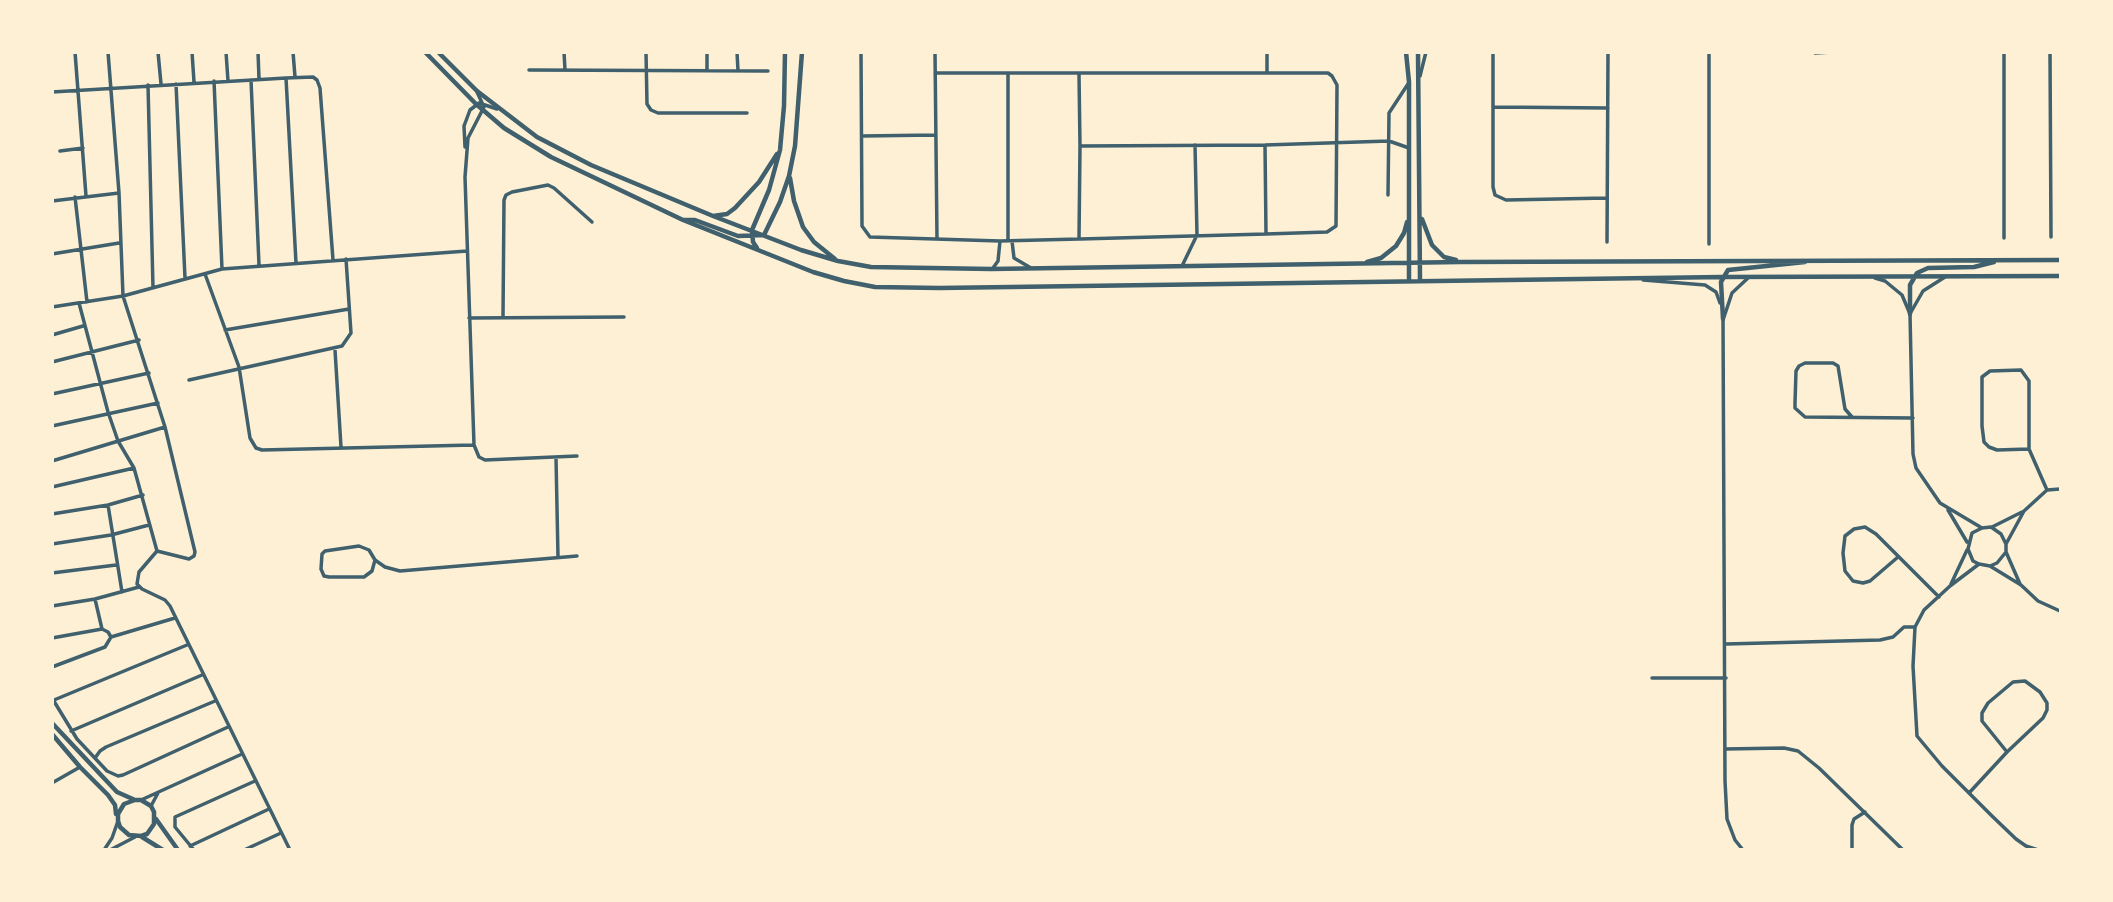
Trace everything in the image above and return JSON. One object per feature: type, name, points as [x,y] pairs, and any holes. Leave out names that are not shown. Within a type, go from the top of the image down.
[{"type":"street","points":[[75,52],[86,196]]},
{"type":"street","points":[[108,52],[119,193],[123,296],[158,402],[195,552],[194,556],[184,559],[158,551]]},
{"type":"street","points":[[158,52],[160,84]]},
{"type":"street","points":[[192,52],[194,82]]},
{"type":"street","points":[[226,52],[228,81]]},
{"type":"street","points":[[258,52],[260,79]]},
{"type":"street","points":[[293,52],[295,77]]},
{"type":"street","points":[[425,52],[476,104],[499,109]]},
{"type":"street","points":[[439,52],[477,91],[499,109],[537,137],[591,165],[713,216],[838,261],[871,267],[903,270],[991,270],[1421,262],[2060,260]]},
{"type":"street","points":[[564,52],[565,70]]},
{"type":"street","points":[[646,52],[648,104],[651,110],[658,113],[747,113]]},
{"type":"street","points":[[707,52],[707,70]]},
{"type":"street","points":[[737,52],[737,71]]},
{"type":"street","points":[[759,251],[752,237],[752,230],[769,190],[780,150],[785,52]]},
{"type":"street","points":[[683,220],[695,220],[738,236],[764,234],[789,176],[795,146],[802,52]]},
{"type":"street","points":[[861,52],[862,221],[863,230],[875,238],[1000,241],[1327,232],[1334,229],[1337,222],[1337,85],[1328,73],[935,72]]},
{"type":"street","points":[[934,52],[937,240]]},
{"type":"street","points":[[1267,52],[1268,71]]},
{"type":"street","points":[[1406,52],[1409,82],[1409,281]]},
{"type":"street","points":[[1418,52],[1420,281]]},
{"type":"street","points":[[1420,76],[1426,52]]},
{"type":"street","points":[[1493,52],[1493,187],[1498,198],[1607,198]]},
{"type":"street","points":[[1607,242],[1608,52]]},
{"type":"street","points":[[1709,52],[1709,244]]},
{"type":"street","points":[[1815,53],[1832,52]]},
{"type":"street","points":[[2004,52],[2004,237]]},
{"type":"street","points":[[2050,52],[2051,237]]},
{"type":"street","points":[[529,70],[768,71]]},
{"type":"street","points":[[1008,74],[1010,240],[1014,258],[1033,269]]},
{"type":"street","points":[[1079,74],[1079,239]]},
{"type":"street","points":[[286,78],[296,263]]},
{"type":"street","points":[[52,92],[194,82],[313,78],[319,83],[333,260]]},
{"type":"street","points":[[251,80],[259,265]]},
{"type":"street","points":[[214,81],[222,269]]},
{"type":"street","points":[[1388,195],[1389,109],[1409,82]]},
{"type":"street","points":[[176,83],[185,278]]},
{"type":"street","points":[[148,85],[153,288]]},
{"type":"street","points":[[477,91],[484,107],[524,142],[683,220],[844,281],[893,288],[1722,277],[2060,276]]},
{"type":"street","points":[[476,104],[466,117],[464,125],[474,445],[479,457],[485,460],[577,456]]},
{"type":"street","points":[[466,152],[471,131],[484,107]]},
{"type":"street","points":[[1493,107],[1608,108]]},
{"type":"street","points":[[862,136],[936,135]]},
{"type":"street","points":[[1080,146],[1389,141],[1409,148]]},
{"type":"street","points":[[1182,266],[1197,235],[1195,145]]},
{"type":"street","points":[[1265,145],[1266,234]]},
{"type":"street","points":[[60,151],[83,148]]},
{"type":"street","points":[[713,216],[727,214],[735,208],[759,182],[780,150]]},
{"type":"street","points":[[789,176],[803,227],[814,242],[838,261]]},
{"type":"street","points":[[503,316],[506,195],[522,189],[548,186],[554,188],[592,222]]},
{"type":"street","points":[[52,201],[119,193]]},
{"type":"street","points":[[75,197],[87,302]]},
{"type":"street","points":[[1362,264],[1381,258],[1396,246],[1404,233],[1409,214]]},
{"type":"street","points":[[1421,215],[1432,245],[1444,257],[1460,262]]},
{"type":"street","points":[[991,270],[998,261],[1000,241]]},
{"type":"street","points":[[52,254],[120,243]]},
{"type":"street","points":[[52,307],[123,296],[222,269],[467,251]]},
{"type":"street","points":[[189,380],[335,349],[348,341],[351,334],[346,259]]},
{"type":"street","points":[[1722,277],[1733,268],[1796,265],[1813,260]]},
{"type":"street","points":[[1998,260],[1974,267],[1928,268],[1917,272],[1913,277],[1910,285],[1910,314],[1913,454],[1916,468],[1934,496],[1947,508],[1982,527],[1991,527],[2024,511],[2047,490],[2060,489]]},
{"type":"street","points":[[205,274],[239,368],[250,438],[256,448],[474,445]]},
{"type":"street","points":[[1910,314],[1923,291],[1946,276]]},
{"type":"street","points":[[1722,277],[1727,819],[1735,839],[1743,849]]},
{"type":"street","points":[[1723,319],[1732,293],[1748,278]]},
{"type":"street","points":[[1875,278],[1885,281],[1902,295],[1910,314]]},
{"type":"street","points":[[1637,279],[1712,288],[1720,300],[1723,319]]},
{"type":"street","points":[[79,303],[108,412],[118,441],[134,468],[158,551]]},
{"type":"street","points":[[225,330],[349,309]]},
{"type":"street","points":[[469,318],[624,317]]},
{"type":"street","points":[[52,335],[83,326]]},
{"type":"street","points":[[52,362],[139,340]]},
{"type":"street","points":[[335,349],[341,447]]},
{"type":"street","points":[[1852,417],[1845,409],[1838,366],[1833,363],[1805,363],[1799,366],[1796,371],[1795,403],[1800,414],[1805,417],[1913,418]]},
{"type":"street","points":[[2029,449],[1997,450],[1984,442],[1982,377],[1990,371],[2021,370],[2029,381],[2029,449],[2047,490]]},
{"type":"street","points":[[52,394],[149,373]]},
{"type":"street","points":[[52,426],[158,402]]},
{"type":"street","points":[[52,461],[165,427]]},
{"type":"street","points":[[556,458],[558,558]]},
{"type":"street","points":[[52,487],[134,468]]},
{"type":"street","points":[[52,514],[108,505],[143,495]]},
{"type":"street","points":[[108,505],[122,592]]},
{"type":"street","points":[[1947,508],[1968,546],[1969,555],[1979,564],[1990,566],[2021,586],[2038,601],[2060,611]]},
{"type":"street","points":[[2006,544],[2024,511]]},
{"type":"street","points":[[52,544],[111,535],[149,524]]},
{"type":"street","points":[[1898,557],[1870,581],[1853,581],[1845,571],[1845,536],[1854,529],[1865,527],[1876,534],[1939,597]]},
{"type":"street","points":[[1950,586],[1972,533],[1982,527]]},
{"type":"street","points":[[1991,527],[2001,534],[2021,586]]},
{"type":"street","points":[[375,560],[372,571],[364,577],[329,577],[324,576],[321,569],[322,554],[329,548],[365,548],[373,553],[375,560],[389,569],[400,571],[577,556]]},
{"type":"street","points":[[139,587],[139,572],[158,551]]},
{"type":"street","points":[[1990,566],[1997,563],[2006,552]]},
{"type":"street","points":[[1979,564],[1924,610],[1916,627],[1913,666],[1917,736],[1942,766],[2016,839],[2026,846],[2038,849]]},
{"type":"street","points":[[52,573],[116,565]]},
{"type":"street","points":[[52,606],[95,599],[139,587],[165,600],[290,849]]},
{"type":"street","points":[[95,599],[103,629]]},
{"type":"street","points":[[52,667],[105,647],[111,637],[175,618]]},
{"type":"street","points":[[1726,644],[1880,639],[1893,636],[1904,627],[1916,627]]},
{"type":"street","points":[[52,638],[103,629],[111,637]]},
{"type":"street","points":[[187,645],[53,699],[71,731],[95,758],[117,776],[129,773],[228,727]]},
{"type":"street","points":[[71,731],[202,675]]},
{"type":"street","points":[[1652,678],[1726,678]]},
{"type":"street","points":[[1969,793],[2043,718],[2047,704],[2040,692],[2025,681],[2013,682],[1988,704],[1982,713],[1982,721],[2007,752]]},
{"type":"street","points":[[90,765],[102,749],[215,701]]},
{"type":"street","points":[[52,723],[117,792],[151,806],[155,818],[178,849]]},
{"type":"street","points":[[52,734],[108,795],[115,805],[123,832],[163,849]]},
{"type":"street","points":[[1725,749],[1784,748],[1798,751],[1810,759],[1903,849]]},
{"type":"street","points":[[104,849],[112,838],[118,814],[124,804],[160,792],[242,754]]},
{"type":"street","points":[[52,783],[80,767]]},
{"type":"street","points":[[255,781],[175,817],[174,824],[192,848],[269,808]]},
{"type":"street","points":[[151,806],[160,792]]},
{"type":"street","points":[[1852,849],[1854,819],[1865,812]]},
{"type":"street","points":[[110,849],[151,829],[155,818]]},
{"type":"street","points":[[244,849],[281,833]]}]
